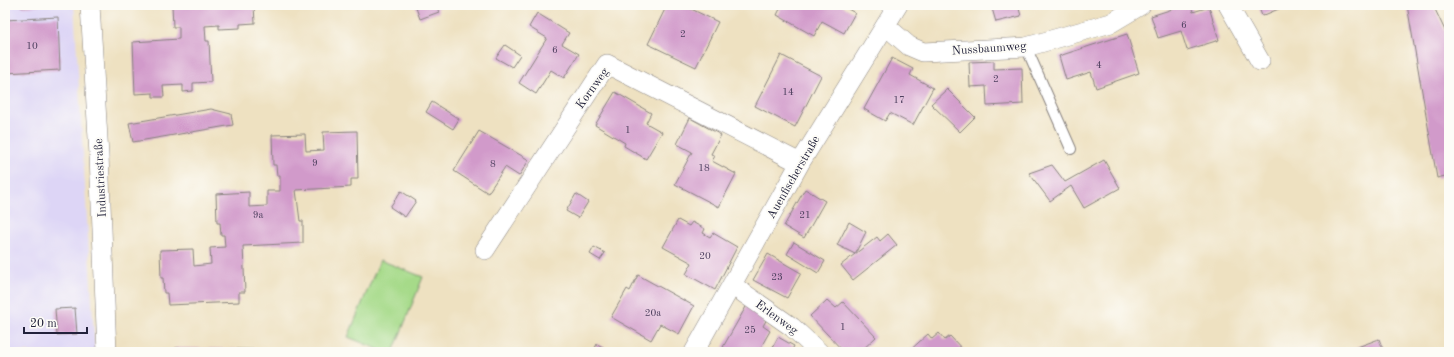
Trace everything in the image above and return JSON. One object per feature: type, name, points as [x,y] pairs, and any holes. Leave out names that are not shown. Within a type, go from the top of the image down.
[{"type":"street","name":"Industriestraße","points":[[90,5],[99,155],[107,352]]},
{"type":"street","name":"Auenfischerstraße","points":[[694,352],[800,163],[898,5]]},
{"type":"street","name":"Nussbaumweg","points":[[886,26],[909,46],[923,52],[1026,47],[1111,22],[1141,5]]},
{"type":"street","points":[[1228,5],[1260,61]]},
{"type":"street","name":"Kornweg","points":[[485,250],[606,64],[800,163]]},
{"type":"street","name":"Erlenweg","points":[[732,286],[792,327],[819,352]]},
{"type":"lane","points":[[1026,47],[1071,149]]},
{"type":"shaded area","points":[[5,5],[74,5],[95,352],[5,352]]},
{"type":"green space","points":[[380,260],[423,277],[393,352],[385,352],[348,337]]},
{"type":"building","points":[[21,5],[39,5],[39,6],[21,7]]},
{"type":"building","points":[[172,5],[254,5],[255,23],[240,24],[240,28],[219,29],[219,25],[205,26],[206,41],[209,41],[211,82],[193,83],[193,91],[183,92],[183,85],[163,86],[164,97],[153,97],[153,93],[135,94],[133,42],[179,39],[179,27],[173,27]]},
{"type":"building","points":[[415,5],[444,5],[437,8],[439,12],[420,19]]},
{"type":"building","points":[[667,5],[683,5],[718,22],[696,67],[648,44]]},
{"type":"building","points":[[782,5],[841,5],[855,13],[844,33],[822,21],[814,36],[777,15]]},
{"type":"building","points":[[991,5],[1018,5],[1021,16],[996,22]]},
{"type":"building","points":[[1185,5],[1191,5],[1193,12],[1209,7],[1219,40],[1187,50],[1181,31],[1158,38],[1151,16]]},
{"type":"building","points":[[1258,5],[1288,5],[1262,16]]},
{"type":"building","points":[[1407,5],[1433,5],[1449,39],[1449,175],[1437,178]]},
{"type":"building","points":[[537,13],[569,33],[562,44],[579,54],[564,78],[551,70],[536,94],[519,83],[547,38],[529,27]]},
{"type":"building","points":[[58,17],[60,70],[5,73],[5,20]]},
{"type":"building","points":[[1127,34],[1139,73],[1096,88],[1091,72],[1066,80],[1059,56]]},
{"type":"building","points":[[505,45],[520,55],[512,67],[496,58]]},
{"type":"building","points":[[781,55],[821,76],[795,127],[755,106]]},
{"type":"building","points":[[892,58],[913,69],[910,75],[933,88],[913,125],[890,113],[885,121],[864,109]]},
{"type":"building","points":[[994,61],[994,69],[1022,68],[1023,104],[987,106],[986,86],[970,87],[969,62]]},
{"type":"building","points":[[947,89],[975,117],[960,132],[931,104]]},
{"type":"building","points":[[615,92],[651,113],[646,123],[662,132],[646,159],[624,146],[625,143],[595,125]]},
{"type":"building","points":[[432,102],[459,119],[453,129],[426,112]]},
{"type":"building","points":[[211,109],[231,114],[233,125],[133,142],[129,123]]},
{"type":"building","points":[[690,118],[721,135],[711,154],[715,156],[712,161],[736,174],[719,207],[675,184],[692,152],[677,144]]},
{"type":"building","points":[[357,131],[358,179],[351,179],[351,187],[296,190],[300,221],[303,221],[303,243],[243,246],[245,292],[239,292],[239,302],[168,305],[167,293],[164,293],[163,278],[161,278],[160,250],[193,249],[194,266],[211,264],[210,248],[225,247],[224,235],[221,235],[220,223],[217,223],[216,194],[249,192],[249,207],[267,206],[267,191],[280,191],[280,176],[277,176],[276,165],[273,165],[272,135],[305,134],[306,151],[324,150],[323,132]]},
{"type":"building","points":[[479,131],[529,160],[519,176],[505,167],[488,193],[454,171]]},
{"type":"building","points":[[1104,160],[1120,188],[1084,208],[1071,186],[1050,201],[1029,173],[1052,165],[1065,182]]},
{"type":"building","points":[[805,189],[825,201],[804,238],[784,226]]},
{"type":"building","points":[[401,191],[416,201],[405,217],[390,207]]},
{"type":"building","points":[[576,194],[588,202],[578,218],[566,211]]},
{"type":"building","points":[[678,220],[689,226],[692,222],[705,229],[703,233],[710,237],[713,233],[737,247],[715,290],[686,274],[692,263],[663,247]]},
{"type":"building","points":[[849,222],[866,232],[855,254],[837,245]]},
{"type":"building","points":[[888,234],[897,245],[853,280],[841,265],[877,237],[880,241]]},
{"type":"building","points":[[794,242],[825,261],[818,273],[787,254]]},
{"type":"building","points":[[594,247],[605,253],[600,260],[590,254]]},
{"type":"building","points":[[768,254],[801,273],[787,298],[753,280]]},
{"type":"building","points":[[638,275],[694,306],[679,334],[660,324],[651,340],[611,317],[627,289],[630,291]]},
{"type":"building","points":[[827,300],[836,308],[843,302],[876,337],[860,352],[844,352],[810,316]]},
{"type":"building","points":[[747,305],[768,317],[763,326],[770,331],[758,352],[731,352],[723,347]]},
{"type":"building","points":[[75,308],[77,334],[57,335],[55,309]]},
{"type":"building","points":[[939,333],[945,340],[950,336],[965,352],[908,352],[928,334],[932,339]]},
{"type":"building","points":[[778,337],[794,346],[792,350],[796,352],[770,352]]},
{"type":"building","points":[[1379,339],[1384,352],[1344,352]]},
{"type":"building","points":[[597,344],[613,352],[593,352]]},
{"type":"building","points":[[175,348],[294,350],[294,352],[175,352]]}]
